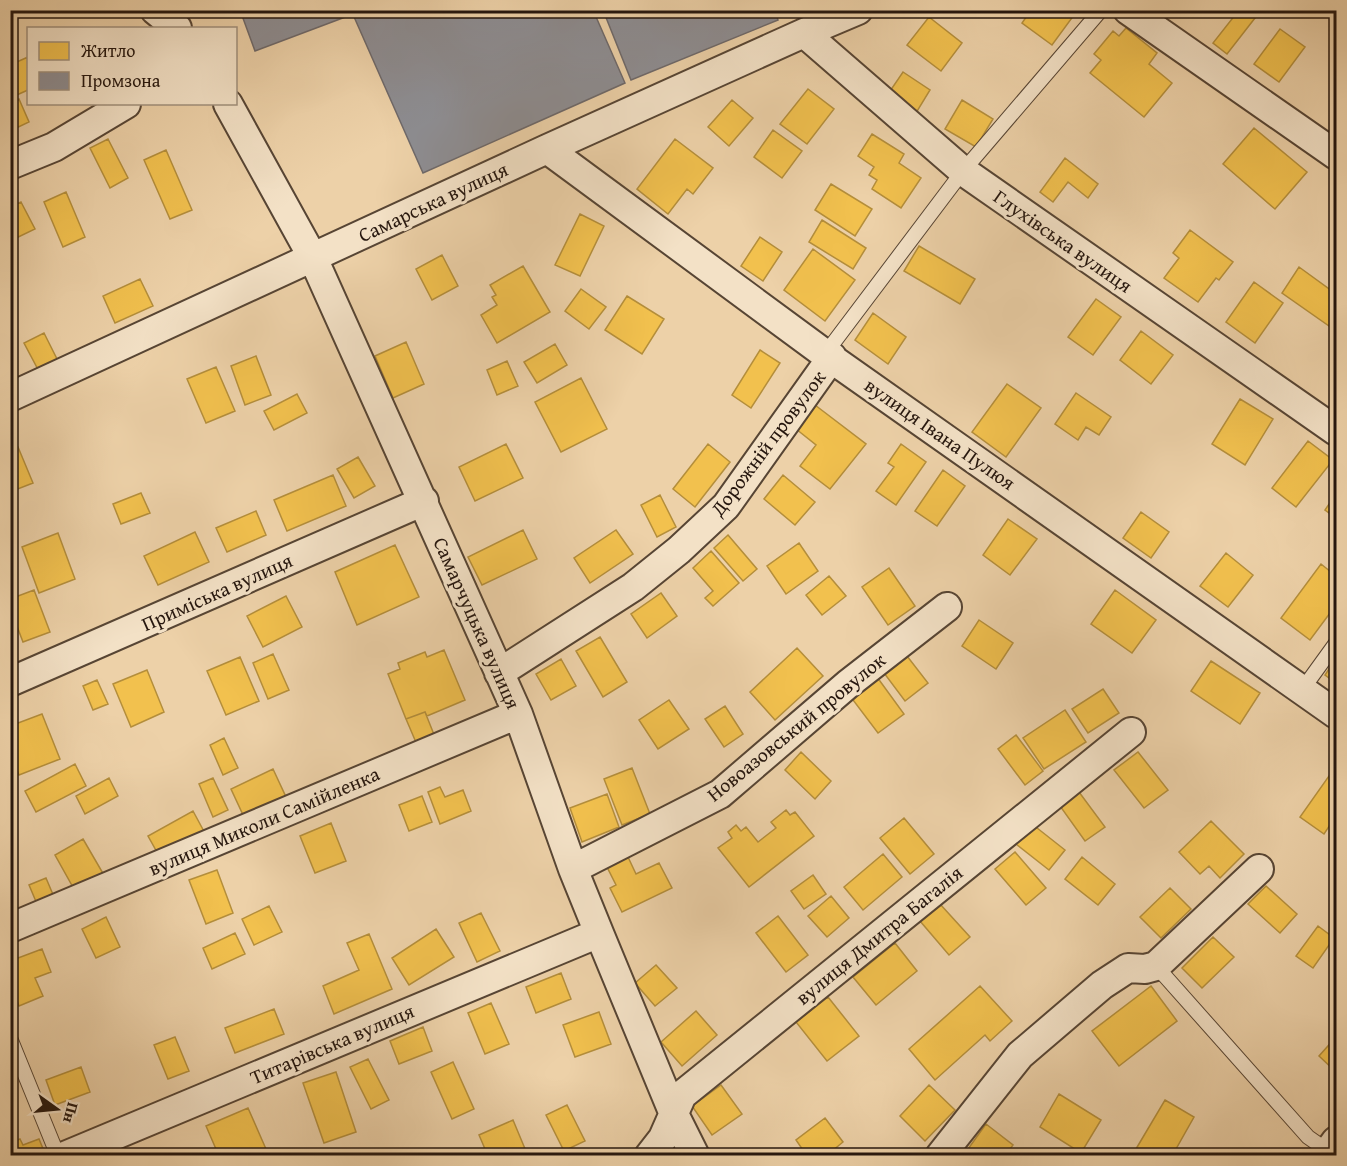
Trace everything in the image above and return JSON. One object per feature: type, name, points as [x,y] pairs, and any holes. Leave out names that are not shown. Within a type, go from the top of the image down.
[{"type":"street","points":[[156,10],[176,27]]},
{"type":"street","name":"Самарська вулиця","points":[[10,398],[547,149],[858,10]]},
{"type":"street","points":[[1128,10],[1336,155]]},
{"type":"street","name":"Глухівська вулиця","points":[[804,33],[963,171],[1336,431]]},
{"type":"street","points":[[10,165],[54,147],[124,105]]},
{"type":"street","name":"Самарчуцька вулиця","points":[[229,105],[313,258],[518,714],[573,869],[674,1112],[695,1155]]},
{"type":"street","name":"вулиця Івана Пулюя","points":[[547,149],[829,356],[1336,714]]},
{"type":"street","name":"Дорожній провулок","points":[[499,674],[633,587],[679,550],[726,506],[829,356]]},
{"type":"street","name":"Приміська вулиця","points":[[10,682],[423,501]]},
{"type":"street","name":"Новоазовський провулок","points":[[573,869],[720,794],[848,684],[947,607]]},
{"type":"street","name":"вулиця Миколи Самійленка","points":[[10,928],[518,714]]},
{"type":"street","name":"вулиця Дмитра Багалія","points":[[650,1155],[663,1138],[682,1095],[699,1080],[1131,732]]},
{"type":"street","points":[[940,1155],[1020,1054],[1102,985],[1128,968],[1145,969],[1156,966],[1259,869]]},
{"type":"street","name":"Титарівська вулиця","points":[[66,1155],[599,933]]},
{"type":"lane","points":[[829,356],[963,171],[1101,10]]},
{"type":"lane","points":[[1302,690],[1336,643]]},
{"type":"lane","points":[[1156,966],[1308,1137],[1330,1149]]},
{"type":"lane","points":[[10,1038],[58,1155]]},
{"type":"building: Житло","points":[[1031,10],[1038,15],[1041,10],[1077,11],[1052,45],[1022,23]]},
{"type":"building: Житло","points":[[1239,10],[1246,10],[1255,18],[1227,54],[1213,43]]},
{"type":"building: Житло","points":[[929,17],[962,43],[941,71],[907,45]]},
{"type":"building: Житло","points":[[1126,28],[1157,53],[1149,64],[1172,83],[1144,117],[1090,73],[1101,60],[1094,54],[1113,31],[1119,36]]},
{"type":"building: Житло","points":[[1280,29],[1305,47],[1279,82],[1254,64]]},
{"type":"building: Житло","points":[[27,57],[27,90],[10,98],[10,65]]},
{"type":"building: Житло","points":[[903,72],[930,90],[916,113],[888,94]]},
{"type":"building: Житло","points":[[808,89],[834,109],[807,144],[780,124]]},
{"type":"building: Житло","points":[[19,99],[29,122],[10,131],[10,103]]},
{"type":"building: Житло","points":[[732,100],[753,118],[729,146],[708,127]]},
{"type":"building: Житло","points":[[962,100],[993,119],[976,147],[945,129]]},
{"type":"building: Житло","points":[[1254,128],[1307,172],[1275,209],[1223,164]]},
{"type":"building: Житло","points":[[773,130],[802,151],[782,178],[754,157]]},
{"type":"building: Житло","points":[[872,134],[904,154],[899,163],[921,178],[901,208],[872,189],[877,180],[869,175],[874,167],[858,156]]},
{"type":"building: Житло","points":[[108,139],[128,178],[110,188],[90,148]]},
{"type":"building: Житло","points":[[675,139],[713,168],[693,194],[687,189],[668,214],[637,189]]},
{"type":"building: Житло","points":[[166,150],[192,210],[170,219],[144,160]]},
{"type":"building: Житло","points":[[1065,158],[1098,184],[1088,198],[1068,182],[1053,202],[1040,192]]},
{"type":"building: Житло","points":[[831,184],[872,209],[855,236],[815,210]]},
{"type":"building: Житло","points":[[66,192],[85,237],[63,247],[44,202]]},
{"type":"building: Житло","points":[[21,202],[35,229],[10,241],[10,207]]},
{"type":"building: Житло","points":[[580,214],[604,226],[580,276],[555,265]]},
{"type":"building: Житло","points":[[822,220],[866,248],[853,269],[809,242]]},
{"type":"building: Житло","points":[[1190,230],[1233,262],[1219,280],[1216,278],[1198,302],[1164,278],[1179,258],[1173,253]]},
{"type":"building: Житло","points":[[760,237],[782,252],[763,281],[741,266]]},
{"type":"building: Житло","points":[[919,246],[975,279],[960,304],[904,271]]},
{"type":"building: Житло","points":[[813,249],[855,280],[825,321],[784,290]]},
{"type":"building: Житло","points":[[442,255],[458,286],[432,300],[416,269]]},
{"type":"building: Житло","points":[[523,266],[550,312],[497,343],[481,315],[497,305],[492,297],[496,295],[490,285]]},
{"type":"building: Житло","points":[[1299,267],[1336,294],[1336,316],[1329,326],[1282,293]]},
{"type":"building: Житло","points":[[140,279],[153,306],[115,323],[103,296]]},
{"type":"building: Житло","points":[[1254,282],[1283,303],[1255,343],[1226,322]]},
{"type":"building: Житло","points":[[581,289],[606,307],[589,329],[565,311]]},
{"type":"building: Житло","points":[[627,296],[664,319],[642,354],[605,330]]},
{"type":"building: Житло","points":[[1096,299],[1121,317],[1093,355],[1068,337]]},
{"type":"building: Житло","points":[[873,313],[906,337],[888,364],[855,340]]},
{"type":"building: Житло","points":[[1141,331],[1173,355],[1151,384],[1120,360]]},
{"type":"building: Житло","points":[[44,333],[61,367],[42,377],[24,343]]},
{"type":"building: Житло","points":[[406,342],[424,384],[393,398],[375,356]]},
{"type":"building: Житло","points":[[555,344],[567,365],[537,383],[524,362]]},
{"type":"building: Житло","points":[[760,350],[780,363],[751,408],[732,395]]},
{"type":"building: Житло","points":[[256,356],[271,395],[245,405],[231,366]]},
{"type":"building: Житло","points":[[507,361],[518,386],[497,395],[487,370]]},
{"type":"building: Житло","points":[[216,367],[235,411],[206,423],[187,379]]},
{"type":"building: Житло","points":[[581,378],[607,429],[561,452],[535,402]]},
{"type":"building: Житло","points":[[1007,384],[1041,408],[1006,457],[972,432]]},
{"type":"building: Житло","points":[[1076,393],[1111,417],[1099,435],[1086,427],[1078,440],[1055,424]]},
{"type":"building: Житло","points":[[297,394],[307,413],[274,430],[264,411]]},
{"type":"building: Житло","points":[[1240,399],[1273,419],[1245,465],[1212,444]]},
{"type":"building: Житло","points":[[815,405],[866,444],[830,489],[800,466],[816,445],[796,429]]},
{"type":"building: Житло","points":[[1308,441],[1333,460],[1296,507],[1272,488]]},
{"type":"building: Житло","points":[[506,444],[523,478],[475,501],[459,467]]},
{"type":"building: Житло","points":[[708,444],[730,462],[695,507],[673,489]]},
{"type":"building: Житло","points":[[901,444],[926,462],[896,505],[876,491],[894,467],[888,463]]},
{"type":"building: Житло","points":[[18,447],[33,483],[10,492],[10,449]]},
{"type":"building: Житло","points":[[358,457],[375,486],[354,498],[337,469]]},
{"type":"building: Житло","points":[[943,470],[965,486],[937,526],[915,511]]},
{"type":"building: Житло","points":[[333,475],[346,506],[287,531],[274,500]]},
{"type":"building: Житло","points":[[783,475],[815,502],[795,525],[764,499]]},
{"type":"building: Житло","points":[[141,493],[150,513],[121,524],[113,504]]},
{"type":"building: Житло","points":[[1336,494],[1336,518],[1325,510]]},
{"type":"building: Житло","points":[[660,495],[676,527],[657,537],[641,505]]},
{"type":"building: Житло","points":[[256,511],[266,535],[227,552],[216,528]]},
{"type":"building: Житло","points":[[1141,512],[1169,532],[1151,558],[1123,538]]},
{"type":"building: Житло","points":[[1008,519],[1037,539],[1010,575],[983,555]]},
{"type":"building: Житло","points":[[523,530],[537,559],[482,585],[468,557]]},
{"type":"building: Житло","points":[[616,530],[633,554],[590,583],[574,558]]},
{"type":"building: Житло","points":[[195,532],[209,562],[158,585],[144,556]]},
{"type":"building: Житло","points":[[58,533],[75,579],[39,593],[22,547]]},
{"type":"building: Житло","points":[[728,535],[757,569],[743,581],[714,548]]},
{"type":"building: Житло","points":[[799,543],[818,571],[786,594],[767,566]]},
{"type":"building: Житло","points":[[395,545],[419,597],[357,625],[335,572]]},
{"type":"building: Житло","points":[[711,551],[739,583],[713,606],[705,598],[713,591],[693,568]]},
{"type":"building: Житло","points":[[1226,553],[1253,575],[1228,607],[1200,586]]},
{"type":"building: Житло","points":[[1321,564],[1336,576],[1336,605],[1310,640],[1281,618]]},
{"type":"building: Житло","points":[[889,568],[915,606],[888,625],[862,587]]},
{"type":"building: Житло","points":[[829,576],[846,596],[822,615],[806,595]]},
{"type":"building: Житло","points":[[34,590],[50,632],[23,642],[10,608],[10,599]]},
{"type":"building: Житло","points":[[1115,590],[1156,620],[1132,653],[1091,624]]},
{"type":"building: Житло","points":[[661,593],[677,616],[647,638],[631,614]]},
{"type":"building: Житло","points":[[286,596],[302,627],[263,647],[247,616]]},
{"type":"building: Житло","points":[[979,620],[1013,643],[996,669],[962,646]]},
{"type":"building: Житло","points":[[600,637],[627,682],[603,697],[576,651]]},
{"type":"building: Житло","points":[[797,648],[823,676],[775,720],[750,692]]},
{"type":"building: Житло","points":[[444,650],[465,700],[427,716],[425,712],[406,719],[388,674],[400,669],[398,663],[425,652],[427,657]]},
{"type":"building: Житло","points":[[273,654],[289,690],[268,699],[253,663]]},
{"type":"building: Житло","points":[[907,656],[928,683],[905,701],[884,673]]},
{"type":"building: Житло","points":[[240,657],[259,701],[226,715],[207,671]]},
{"type":"building: Житло","points":[[1336,658],[1336,683],[1325,675]]},
{"type":"building: Житло","points":[[561,659],[576,686],[551,700],[536,674]]},
{"type":"building: Житло","points":[[1211,661],[1260,693],[1240,724],[1191,691]]},
{"type":"building: Житло","points":[[147,670],[164,712],[131,727],[113,684]]},
{"type":"building: Житло","points":[[877,677],[904,714],[878,733],[850,696]]},
{"type":"building: Житло","points":[[97,680],[108,704],[93,710],[83,686]]},
{"type":"building: Житло","points":[[1103,689],[1119,713],[1088,733],[1072,709]]},
{"type":"building: Житло","points":[[669,700],[689,729],[658,749],[639,720]]},
{"type":"building: Житло","points":[[725,706],[743,734],[724,747],[705,719]]},
{"type":"building: Житло","points":[[1065,710],[1086,742],[1044,769],[1023,738]]},
{"type":"building: Житло","points":[[425,712],[439,747],[421,754],[406,719]]},
{"type":"building: Житло","points":[[42,714],[60,759],[19,775],[10,753],[10,726]]},
{"type":"building: Житло","points":[[1016,735],[1043,771],[1025,785],[998,749]]},
{"type":"building: Житло","points":[[224,738],[238,768],[223,775],[210,745]]},
{"type":"building: Житло","points":[[801,752],[831,781],[815,799],[785,770]]},
{"type":"building: Житло","points":[[1138,752],[1168,790],[1144,808],[1114,770]]},
{"type":"building: Житло","points":[[75,764],[86,786],[36,812],[25,791]]},
{"type":"building: Житло","points":[[1336,766],[1336,816],[1324,834],[1300,817]]},
{"type":"building: Житло","points":[[632,768],[650,814],[622,825],[604,779]]},
{"type":"building: Житло","points":[[273,769],[286,797],[244,817],[231,789]]},
{"type":"building: Житло","points":[[109,778],[118,796],[85,814],[76,796]]},
{"type":"building: Житло","points":[[213,778],[228,810],[213,817],[199,784]]},
{"type":"building: Житло","points":[[440,787],[445,797],[463,790],[471,811],[440,824],[428,792]]},
{"type":"building: Житло","points":[[1079,792],[1105,827],[1085,841],[1060,806]]},
{"type":"building: Житло","points":[[607,794],[619,827],[582,842],[570,808]]},
{"type":"building: Житло","points":[[422,796],[432,822],[409,831],[399,805]]},
{"type":"building: Житло","points":[[786,810],[790,815],[795,812],[814,836],[749,887],[718,848],[732,838],[728,832],[736,825],[741,831],[746,827],[758,842],[776,828],[771,822]]},
{"type":"building: Житло","points":[[193,811],[207,837],[162,861],[148,836]]},
{"type":"building: Житло","points":[[904,818],[934,854],[910,874],[880,838]]},
{"type":"building: Житло","points":[[1211,821],[1244,854],[1220,878],[1209,866],[1200,874],[1179,852]]},
{"type":"building: Житло","points":[[331,823],[346,861],[315,873],[300,836]]},
{"type":"building: Житло","points":[[1032,824],[1065,850],[1049,870],[1016,844]]},
{"type":"building: Житло","points":[[83,839],[108,882],[79,898],[55,855]]},
{"type":"building: Житло","points":[[1015,852],[1046,888],[1026,905],[995,869]]},
{"type":"building: Житло","points":[[883,854],[902,877],[863,910],[844,887]]},
{"type":"building: Житло","points":[[628,857],[636,874],[659,863],[672,888],[622,912],[610,888],[616,885],[607,867]]},
{"type":"building: Житло","points":[[1082,857],[1115,884],[1098,905],[1065,879]]},
{"type":"building: Житло","points":[[217,870],[233,913],[206,924],[189,880]]},
{"type":"building: Житло","points":[[813,875],[826,894],[804,909],[791,891]]},
{"type":"building: Житло","points":[[46,878],[57,904],[40,911],[29,885]]},
{"type":"building: Житло","points":[[1266,886],[1297,914],[1280,933],[1248,904]]},
{"type":"building: Житло","points":[[1170,888],[1191,909],[1161,938],[1140,917]]},
{"type":"building: Житло","points":[[831,896],[849,918],[827,937],[808,916]]},
{"type":"building: Житло","points":[[940,904],[970,937],[949,955],[920,921]]},
{"type":"building: Житло","points":[[269,906],[282,932],[254,945],[242,919]]},
{"type":"building: Житло","points":[[481,913],[500,951],[477,962],[459,923]]},
{"type":"building: Житло","points":[[778,916],[808,955],[786,972],[756,933]]},
{"type":"building: Житло","points":[[106,917],[120,947],[96,958],[82,929]]},
{"type":"building: Житло","points":[[1318,926],[1334,938],[1313,968],[1296,956]]},
{"type":"building: Житло","points":[[436,929],[454,957],[409,985],[392,958]]},
{"type":"building: Житло","points":[[235,933],[245,954],[212,969],[203,948]]},
{"type":"building: Житло","points":[[369,934],[392,989],[334,1014],[323,986],[359,970],[347,943]]},
{"type":"building: Житло","points":[[1213,937],[1234,957],[1202,988],[1182,968]]},
{"type":"building: Житло","points":[[895,943],[917,971],[876,1005],[853,977]]},
{"type":"building: Житло","points":[[42,949],[51,972],[35,978],[43,996],[19,1006],[10,983],[10,961]]},
{"type":"building: Житло","points":[[656,965],[677,988],[655,1006],[635,983]]},
{"type":"building: Житло","points":[[561,973],[571,999],[536,1013],[526,987]]},
{"type":"building: Житло","points":[[980,986],[1012,1021],[990,1041],[985,1035],[935,1080],[909,1049]]},
{"type":"building: Житло","points":[[1151,986],[1177,1021],[1119,1066],[1092,1031]]},
{"type":"building: Житло","points":[[828,997],[859,1036],[827,1061],[796,1022]]},
{"type":"building: Житло","points":[[491,1003],[509,1044],[485,1054],[468,1013]]},
{"type":"building: Житло","points":[[274,1009],[284,1034],[235,1053],[225,1028]]},
{"type":"building: Житло","points":[[696,1011],[717,1035],[682,1066],[661,1042]]},
{"type":"building: Житло","points":[[599,1012],[611,1044],[575,1057],[563,1025]]},
{"type":"building: Житло","points":[[423,1027],[432,1051],[399,1064],[390,1041]]},
{"type":"building: Житло","points":[[175,1037],[189,1071],[168,1079],[154,1045]]},
{"type":"building: Житло","points":[[1336,1037],[1336,1072],[1319,1056]]},
{"type":"building: Житло","points":[[368,1059],[389,1100],[371,1109],[350,1067]]},
{"type":"building: Житло","points":[[453,1062],[474,1109],[452,1119],[431,1072]]},
{"type":"building: Житло","points":[[81,1067],[90,1092],[55,1105],[46,1080]]},
{"type":"building: Житло","points":[[336,1072],[356,1132],[324,1143],[303,1083]]},
{"type":"building: Житло","points":[[721,1085],[742,1114],[712,1135],[692,1106]]},
{"type":"building: Житло","points":[[929,1085],[955,1110],[925,1141],[900,1116]]},
{"type":"building: Житло","points":[[1059,1094],[1101,1120],[1081,1153],[1040,1127]]},
{"type":"building: Житло","points":[[1165,1100],[1194,1117],[1172,1156],[1135,1156],[1133,1154]]},
{"type":"building: Житло","points":[[567,1105],[585,1141],[564,1151],[546,1115]]},
{"type":"building: Житло","points":[[248,1108],[266,1149],[250,1156],[219,1156],[206,1126]]},
{"type":"building: Житло","points":[[825,1118],[843,1142],[826,1156],[807,1156],[796,1140]]},
{"type":"building: Житло","points":[[513,1120],[528,1156],[488,1156],[479,1135]]},
{"type":"building: Житло","points":[[986,1124],[1013,1145],[1005,1156],[963,1156]]},
{"type":"building: Житло","points":[[20,1139],[23,1145],[39,1139],[46,1156],[10,1156],[10,1143]]},
{"type":"building: Промзона","points":[[240,10],[346,10],[348,16],[255,51]]},
{"type":"building: Промзона","points":[[351,10],[593,10],[625,83],[423,173]]},
{"type":"building: Промзона","points":[[603,10],[775,10],[778,20],[631,80]]}]
